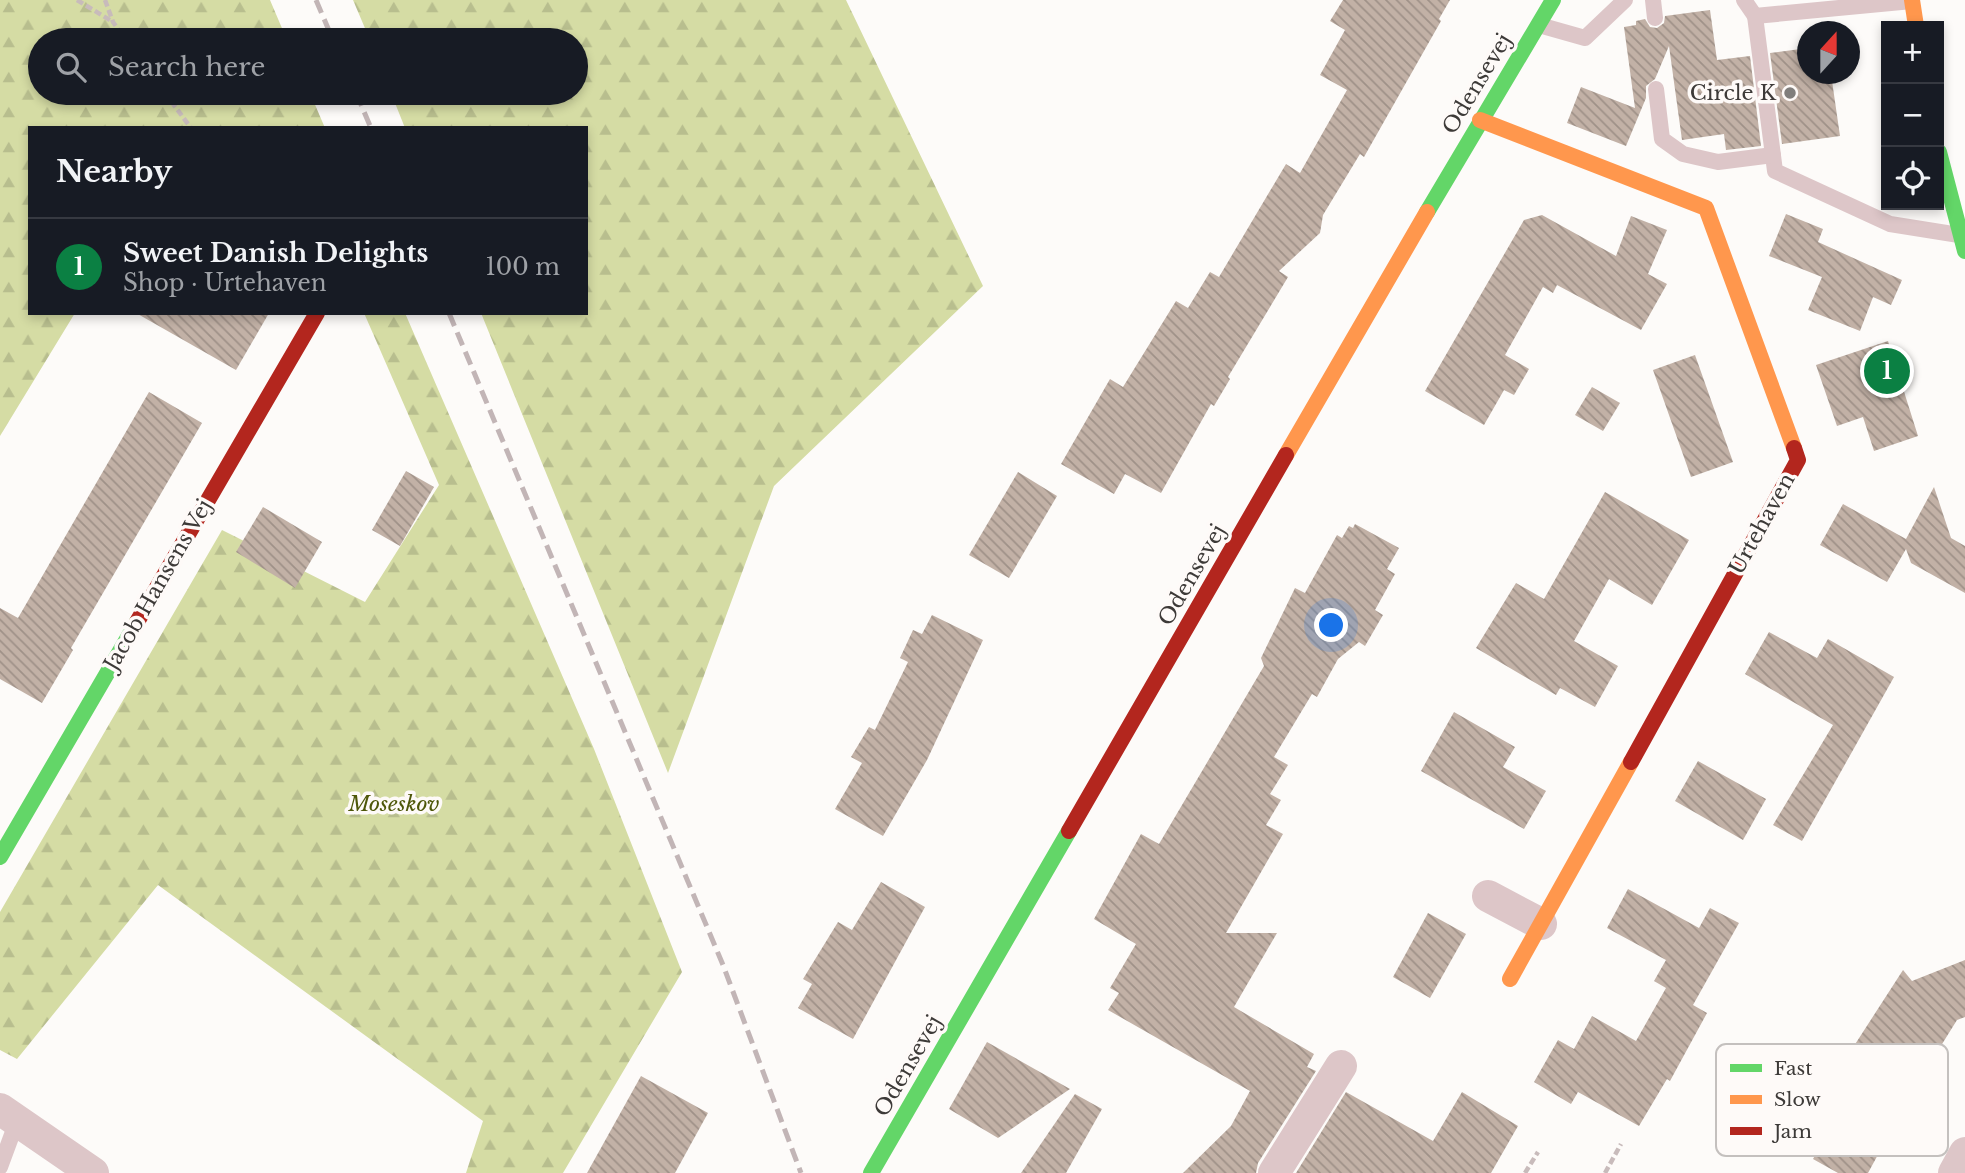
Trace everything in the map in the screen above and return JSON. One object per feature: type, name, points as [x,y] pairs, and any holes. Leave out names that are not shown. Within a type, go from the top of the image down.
[{"type":"street","name":"Odensevej","points":[[871,1173],[1480,120],[1553,0]]},
{"type":"street","points":[[1912,1],[1915,21]]},
{"type":"street","name":"Urtehaven","points":[[1480,120],[1706,208],[1798,460],[1510,979]]},
{"type":"street","points":[[1944,173],[1965,251]]},
{"type":"street","name":"Jacob Hansens Vej","points":[[0,857],[316,315]]},
{"type":"street","points":[[1488,895],[1541,924]]},
{"type":"street","points":[[1274,1173],[1341,1066]]},
{"type":"street","points":[[9,1115],[93,1173]]},
{"type":"street","points":[[1954,1173],[1965,1153]]},
{"type":"lane","points":[[1539,24],[1585,38],[1625,0]]},
{"type":"lane","points":[[1653,0],[1654,18]]},
{"type":"lane","points":[[1744,0],[1755,16],[1775,170],[1890,224],[1959,235]]},
{"type":"lane","points":[[1755,16],[1912,1]]},
{"type":"lane","points":[[1656,89],[1662,139],[1683,155],[1718,162],[1773,155]]},
{"type":"lane","points":[[0,1167],[9,1115]]},
{"type":"path","points":[[76,0],[113,22]]},
{"type":"path","points":[[105,0],[118,28]]},
{"type":"path","points":[[174,105],[190,126]]},
{"type":"path","points":[[1605,1173],[1621,1144]]},
{"type":"path","points":[[1525,1173],[1538,1152]]},
{"type":"green space","points":[[0,0],[270,0],[282,28],[28,28],[28,105],[315,105],[324,126],[28,126],[28,315],[74,315],[0,436]]},
{"type":"green space","points":[[353,0],[846,0],[983,286],[774,486],[668,773],[482,315],[588,315],[588,126],[404,126],[396,105],[588,105],[588,28],[365,28]]},
{"type":"green space","name":"Moseskov","points":[[365,315],[406,315],[594,749],[682,972],[563,1173],[466,1173],[483,1121],[158,885],[17,1059],[0,1050],[0,912],[222,530],[365,602],[439,485]]},
{"type":"building","points":[[1343,0],[1450,0],[1439,19],[1441,21],[1364,157],[1360,154],[1323,215],[1320,233],[1279,271],[1288,277],[1161,493],[1125,474],[1114,494],[1061,464],[1110,379],[1123,387],[1176,301],[1188,308],[1210,272],[1219,277],[1286,164],[1300,173],[1347,90],[1320,75],[1345,30],[1330,21]]},
{"type":"building","points":[[1710,10],[1717,60],[1750,56],[1761,146],[1726,150],[1724,134],[1682,140],[1669,46],[1655,79],[1646,86],[1646,98],[1626,146],[1567,123],[1581,87],[1635,108],[1624,27],[1636,25],[1636,21],[1645,19],[1650,27],[1657,28],[1664,23],[1665,16]]},
{"type":"building","points":[[1797,49],[1797,84],[1832,84],[1840,136],[1782,144],[1770,53]]},
{"type":"building","points":[[1786,214],[1823,229],[1818,242],[1902,280],[1891,305],[1873,297],[1860,331],[1808,310],[1822,277],[1769,256]]},
{"type":"building","points":[[1542,215],[1616,256],[1631,216],[1667,230],[1648,274],[1667,284],[1641,330],[1557,285],[1553,293],[1543,287],[1505,355],[1529,369],[1514,395],[1504,390],[1484,425],[1425,391],[1524,220]]},
{"type":"building","points":[[140,315],[268,315],[236,370]]},
{"type":"building","points":[[1888,341],[1918,436],[1874,451],[1863,417],[1837,426],[1816,365]]},
{"type":"building","points":[[1695,355],[1733,462],[1691,477],[1653,370]]},
{"type":"building","points":[[1592,387],[1620,403],[1603,431],[1575,415]]},
{"type":"building","points":[[149,392],[202,423],[71,648],[73,650],[42,703],[0,679],[0,608],[18,618]]},
{"type":"building","points":[[406,471],[434,487],[400,546],[372,530]]},
{"type":"building","points":[[1018,472],[1057,496],[1009,578],[969,555]]},
{"type":"building","points":[[1934,487],[1951,538],[1965,546],[1965,593],[1911,563],[1906,549],[1887,582],[1820,545],[1843,504],[1906,539]]},
{"type":"building","points":[[1605,492],[1689,540],[1652,605],[1609,579],[1574,641],[1618,666],[1595,707],[1560,688],[1556,695],[1476,648],[1516,583],[1544,599]]},
{"type":"building","points":[[263,507],[322,542],[295,588],[236,552]]},
{"type":"building","points":[[1355,524],[1399,548],[1387,569],[1395,574],[1375,610],[1383,615],[1365,646],[1359,642],[1338,659],[1317,697],[1312,694],[1274,757],[1288,765],[1270,794],[1281,800],[1266,825],[1283,834],[1226,933],[1277,933],[1234,1007],[1314,1054],[1307,1067],[1316,1071],[1258,1163],[1256,1173],[1183,1173],[1231,1126],[1250,1091],[1108,1010],[1119,993],[1110,988],[1136,944],[1094,919],[1141,834],[1159,844],[1264,666],[1261,658],[1295,588],[1305,593],[1337,535],[1342,538],[1349,526],[1353,528]]},
{"type":"building","points":[[932,615],[983,640],[927,760],[883,836],[835,809],[862,763],[851,757],[869,727],[875,730],[908,662],[900,658],[913,630],[922,634]]},
{"type":"building","points":[[1769,632],[1817,658],[1828,639],[1894,677],[1802,841],[1773,825],[1833,725],[1745,674]]},
{"type":"building","points":[[1454,712],[1515,747],[1503,767],[1546,791],[1524,829],[1421,771]]},
{"type":"building","points":[[1698,761],[1766,799],[1743,840],[1675,801]]},
{"type":"building","points":[[881,882],[925,907],[853,1039],[798,1008],[812,984],[803,979],[838,922],[852,930]]},
{"type":"building","points":[[1628,889],[1699,928],[1710,908],[1739,923],[1693,1005],[1707,1013],[1670,1081],[1667,1079],[1639,1126],[1578,1092],[1571,1104],[1534,1082],[1558,1040],[1574,1049],[1592,1016],[1636,1041],[1666,988],[1654,981],[1666,960],[1607,928]]},
{"type":"building","points":[[1428,913],[1466,934],[1430,998],[1393,977]]},
{"type":"building","points":[[1965,960],[1965,1017],[1957,1020],[1942,1044],[1855,1044],[1903,970],[1912,981]]},
{"type":"building","points":[[987,1042],[1070,1089],[998,1138],[949,1109]]},
{"type":"building","points":[[641,1076],[708,1113],[675,1173],[587,1173]]},
{"type":"building","points":[[1346,1092],[1433,1141],[1462,1092],[1518,1126],[1491,1173],[1296,1173]]},
{"type":"building","points":[[1075,1094],[1102,1109],[1066,1173],[1021,1173]]},
{"type":"building","points":[[1815,1156],[1877,1156],[1868,1173],[1838,1173],[1813,1159]]},
{"type":"railway","points":[[316,0],[328,28]]},
{"type":"railway","points":[[361,105],[370,126]]},
{"type":"railway","points":[[450,315],[723,965],[801,1173]]},
{"type":"traffic: fast","points":[[1427,212],[1553,0]]},
{"type":"traffic: fast","points":[[1944,171],[1965,251]]},
{"type":"traffic: fast","points":[[0,857],[137,622]]},
{"type":"traffic: fast","points":[[871,1173],[1069,831]]},
{"type":"traffic: slow","points":[[1912,0],[1915,21]]},
{"type":"traffic: slow","points":[[1480,120],[1706,208],[1794,448]]},
{"type":"traffic: slow","points":[[1286,455],[1427,212]]},
{"type":"traffic: slow","points":[[1510,979],[1631,762]]},
{"type":"traffic: jam","points":[[137,622],[316,315]]},
{"type":"traffic: jam","points":[[1631,762],[1798,460],[1794,448]]},
{"type":"traffic: jam","points":[[1069,831],[1286,455]]},
{"type":"place","name":"Circle K","points":[[1790,93]]},
{"type":"place","name":"Sweet Danish Delights","points":[[1887,371]]}]
